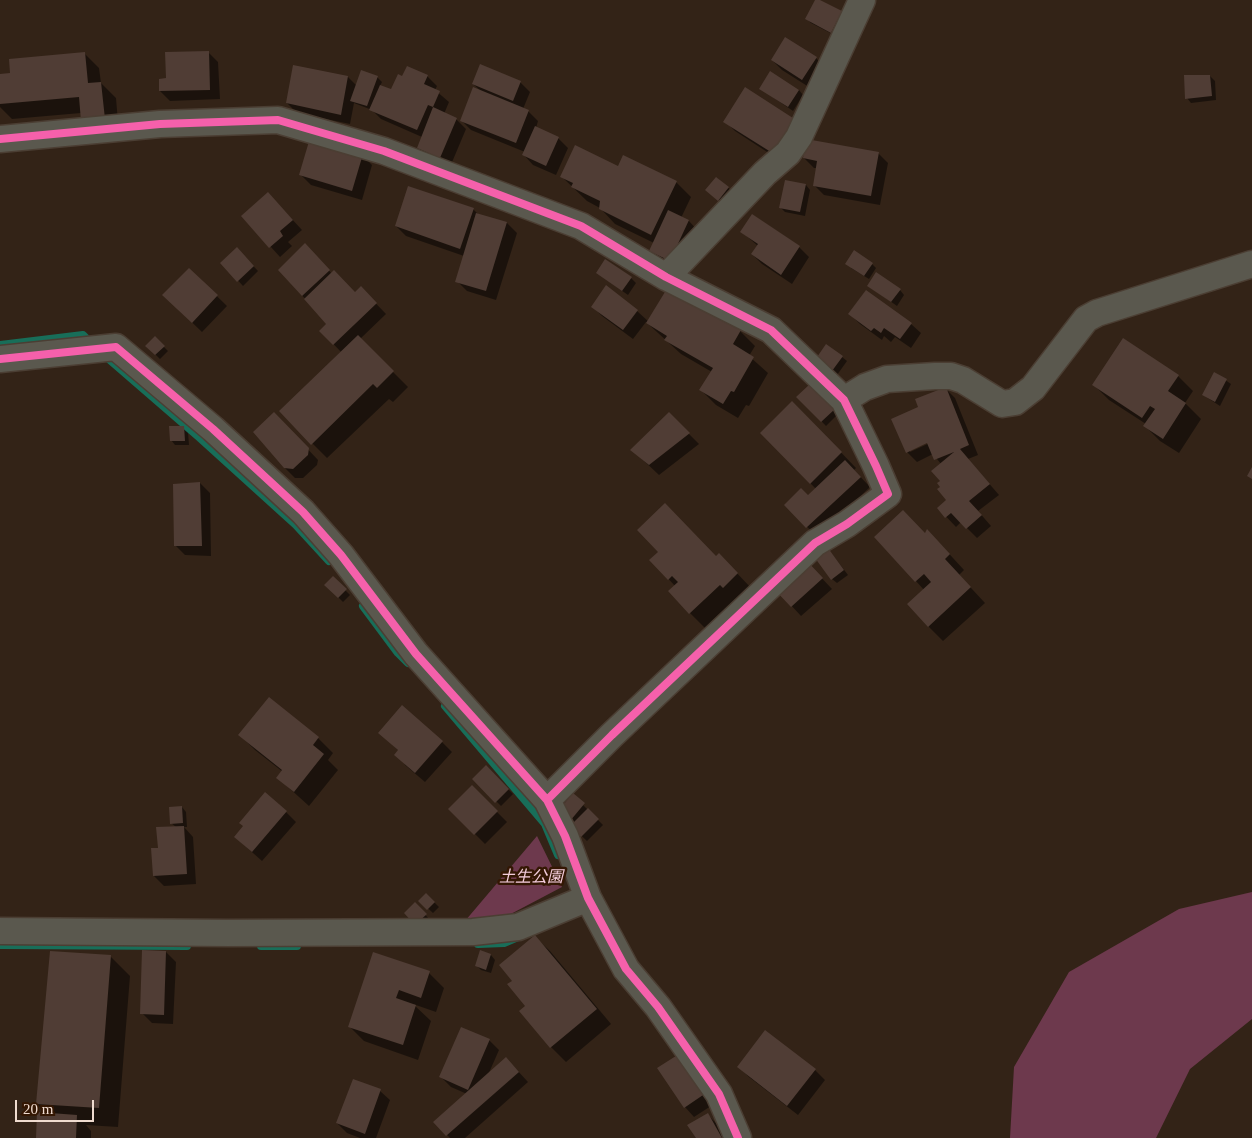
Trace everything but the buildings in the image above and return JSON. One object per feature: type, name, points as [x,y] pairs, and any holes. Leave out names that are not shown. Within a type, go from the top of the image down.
[{"type":"street","points":[[666,277],[765,173],[788,152],[799,137],[862,0]]},
{"type":"street","points":[[0,139],[160,124],[278,120],[384,151],[581,226],[666,277],[771,330],[844,400],[888,494],[847,524],[815,542],[612,735],[547,800]]},
{"type":"street","points":[[844,400],[865,387],[887,379],[951,376],[963,380],[1002,404],[1015,402],[1033,388],[1086,319],[1096,313],[1252,264]]},
{"type":"street","points":[[0,359],[116,347],[213,430],[302,512],[341,555],[416,654],[547,800],[565,836],[582,900],[626,969],[658,1007],[718,1094],[738,1138]]},
{"type":"street","points":[[0,930],[228,934],[473,932],[518,927],[582,900]]},
{"type":"green space","name":"土生公園","points":[[537,836],[562,887],[507,916],[465,921]]},
{"type":"green space","points":[[1252,892],[1252,1019],[1190,1069],[1156,1138],[1010,1138],[1014,1067],[1069,972],[1179,909]]},
{"type":"waterway","points":[[0,345],[83,335],[91,343]]},
{"type":"waterway","points":[[103,354],[296,525],[329,561]]},
{"type":"waterway","points":[[363,606],[398,653],[408,663]]},
{"type":"waterway","points":[[445,706],[545,824],[558,855]]},
{"type":"waterway","points":[[478,944],[504,943],[518,937]]},
{"type":"waterway","points":[[0,945],[187,946]]},
{"type":"waterway","points":[[261,946],[297,946]]},
{"type":"cycle path","points":[[0,139],[160,124],[278,120],[384,151],[581,226],[666,277],[771,330],[844,400],[888,494],[847,524],[815,543],[612,735],[547,800],[565,836],[588,898],[626,969],[658,1007],[719,1094],[738,1138]]},
{"type":"cycle path","points":[[0,359],[116,347],[213,429],[303,512],[341,555],[416,654],[547,800]]}]
